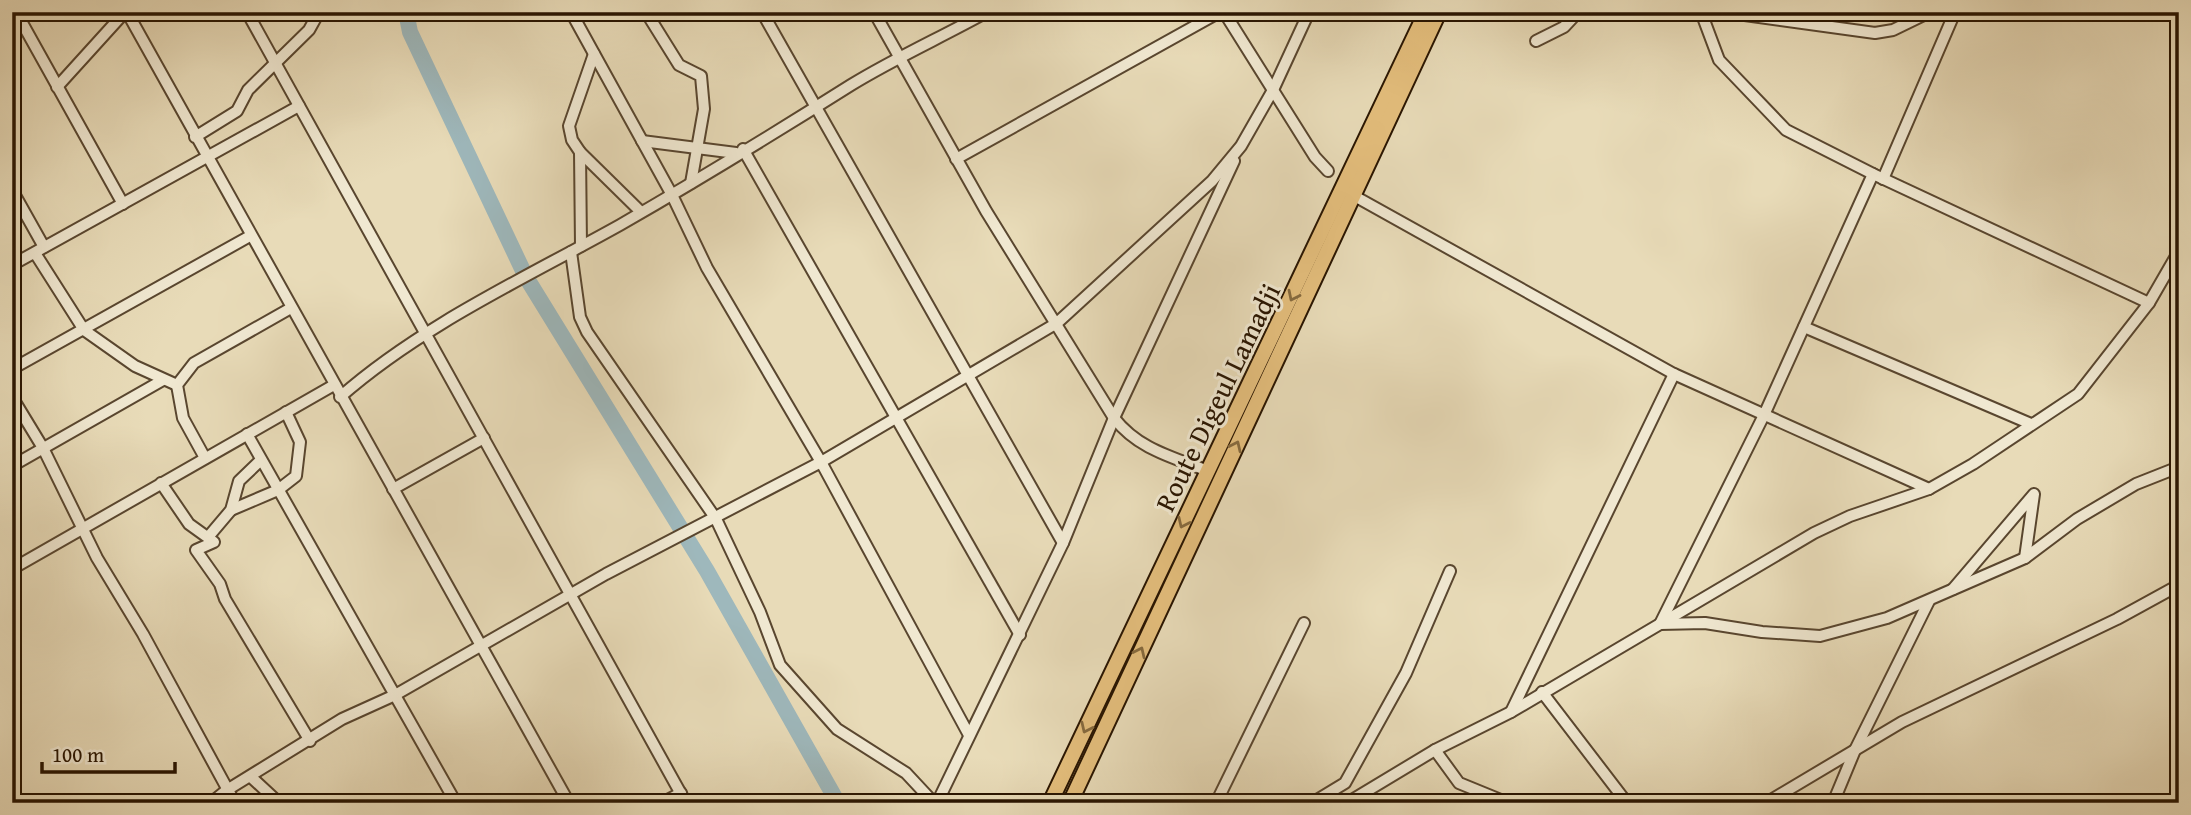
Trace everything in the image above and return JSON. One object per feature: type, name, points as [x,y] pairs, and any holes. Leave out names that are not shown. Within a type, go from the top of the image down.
[{"type":"main road","name":"Route Digeul Lamadji","points":[[1070,803],[1348,193],[1426,12]]},
{"type":"main road","name":"Route Digeul Lamadji","points":[[1051,803],[1208,471],[1440,12]]},
{"type":"street","points":[[16,12],[123,204]]},
{"type":"street","points":[[57,87],[126,12],[569,803]]},
{"type":"street","points":[[247,12],[684,798],[662,803]]},
{"type":"street","points":[[195,137],[237,111],[248,90],[309,30],[319,12]]},
{"type":"street","points":[[571,12],[672,195],[713,278],[821,462],[969,734]]},
{"type":"street","points":[[646,12],[679,65],[701,76],[704,110],[691,183]]},
{"type":"street","points":[[762,12],[1063,543]]},
{"type":"street","points":[[874,12],[956,159],[1114,418],[1127,435],[1141,445],[1208,471]]},
{"type":"street","points":[[956,159],[1222,12],[1315,157],[1328,171]]},
{"type":"street","points":[[579,152],[576,249],[580,317],[587,332],[716,519],[760,612],[780,665],[837,729],[905,773],[935,803],[1020,635],[1063,543],[1114,418],[1241,146],[1273,90],[1308,12]]},
{"type":"street","points":[[1536,41],[1564,27],[1578,12]]},
{"type":"street","points":[[1670,12],[1695,12]]},
{"type":"street","points":[[1701,12],[1719,60],[1773,119],[1805,141],[2149,303]]},
{"type":"street","points":[[1723,12],[1884,33],[1930,12]]},
{"type":"street","points":[[1660,624],[1764,415],[1955,12]]},
{"type":"street","points":[[340,397],[379,363],[425,335],[672,195],[740,151],[817,109],[899,58],[985,13]]},
{"type":"street","points":[[594,54],[569,126],[572,140],[579,152],[641,212]]},
{"type":"street","points":[[12,265],[299,106]]},
{"type":"street","points":[[642,141],[740,151]]},
{"type":"street","points":[[211,803],[227,790],[342,719],[395,695],[572,596],[606,574],[821,462],[970,377],[1057,323],[1212,181],[1241,146]]},
{"type":"street","points":[[740,151],[1020,635]]},
{"type":"street","points":[[12,190],[40,250],[85,330],[135,366],[177,385]]},
{"type":"street","points":[[1348,193],[1674,374],[1928,489]]},
{"type":"street","points":[[12,369],[250,236]]},
{"type":"street","points":[[1347,803],[1435,750],[1511,712],[1814,533],[1850,516],[1928,489],[1973,464],[2084,388],[2149,303],[2179,251]]},
{"type":"street","points":[[205,458],[183,418],[177,385],[194,363],[291,308]]},
{"type":"street","points":[[1804,327],[2031,424]]},
{"type":"street","points":[[1511,712],[1674,374]]},
{"type":"street","points":[[12,466],[163,380]]},
{"type":"street","points":[[12,569],[85,531],[92,521],[334,385]]},
{"type":"street","points":[[12,397],[43,448],[85,531],[235,803]]},
{"type":"street","points":[[231,510],[278,490],[296,476],[300,442],[286,412]]},
{"type":"street","points":[[247,434],[456,803]]},
{"type":"street","points":[[393,489],[484,438]]},
{"type":"street","points":[[209,536],[231,510],[239,481],[261,460]]},
{"type":"street","points":[[1660,624],[1705,623],[1762,632],[1819,636],[1887,618],[2025,558],[2077,519],[2136,484],[2179,467]]},
{"type":"street","points":[[161,483],[189,524],[214,542],[195,550],[220,584],[225,599],[310,741]]},
{"type":"street","points":[[1950,592],[2034,494],[2025,558]]},
{"type":"street","points":[[1312,803],[1345,783],[1406,673],[1450,570]]},
{"type":"street","points":[[1766,803],[1902,722],[2117,619],[2179,585]]},
{"type":"street","points":[[1833,803],[1855,750],[1929,601]]},
{"type":"street","points":[[1216,803],[1304,623]]},
{"type":"street","points":[[1542,692],[1627,803]]},
{"type":"street","points":[[1435,750],[1459,783],[1504,802],[1529,803]]},
{"type":"street","points":[[251,777],[279,803]]},
{"type":"waterway","points":[[406,12],[410,32],[526,277],[707,571],[838,803]]}]
